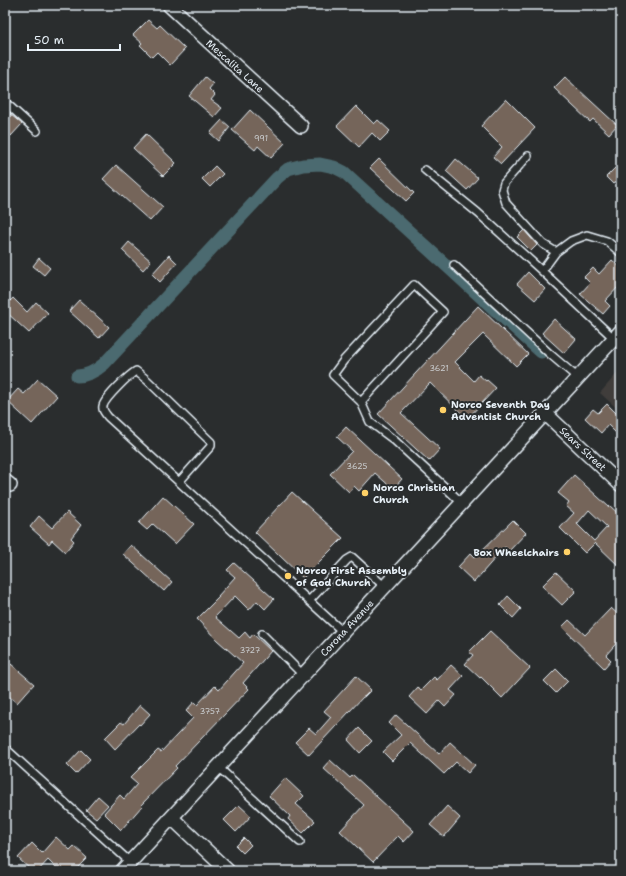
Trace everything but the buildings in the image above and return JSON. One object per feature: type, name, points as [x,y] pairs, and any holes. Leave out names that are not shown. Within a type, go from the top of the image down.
[{"type":"street","name":"Mescalita Lane","points":[[169,5],[301,126]]},
{"type":"street","name":"Corona Avenue","points":[[126,867],[545,413],[619,338]]},
{"type":"street","name":"Sears Street","points":[[545,413],[621,485]]},
{"type":"street","points":[[172,818],[228,871]]},
{"type":"lane","points":[[5,102],[38,131]]},
{"type":"lane","points":[[528,156],[504,183],[502,190],[506,203],[542,244],[556,252]]},
{"type":"lane","points":[[425,170],[478,213],[619,338]]},
{"type":"lane","points":[[542,271],[556,252],[572,241],[587,235],[607,242],[621,253]]},
{"type":"lane","points":[[454,265],[578,378]]},
{"type":"lane","points":[[361,402],[443,312],[414,285],[344,360],[333,375],[361,402],[370,422],[394,440],[462,503]]},
{"type":"lane","points":[[179,482],[211,446],[211,442],[136,371],[130,374],[108,398],[103,405],[103,411],[108,417],[179,482],[309,601],[343,632]]},
{"type":"lane","points":[[309,601],[347,560],[352,557],[385,587]]},
{"type":"lane","points":[[262,634],[303,675]]},
{"type":"lane","points":[[5,748],[126,867]]},
{"type":"lane","points":[[218,767],[300,842]]},
{"type":"shaded area","points":[[621,369],[621,412],[600,393]]},
{"type":"waterway","points":[[77,376],[92,372],[104,364],[277,178],[288,169],[303,165],[320,164],[334,167],[344,172],[541,352]]},
{"type":"place","name":"Norco Seventh Day Adventist Church","points":[[443,410]]},
{"type":"place","name":"Norco Christian Church","points":[[365,493]]},
{"type":"place","name":"Box Wheelchairs","points":[[567,552]]},
{"type":"place","name":"Norco First Assembly of God Church","points":[[288,576]]}]
